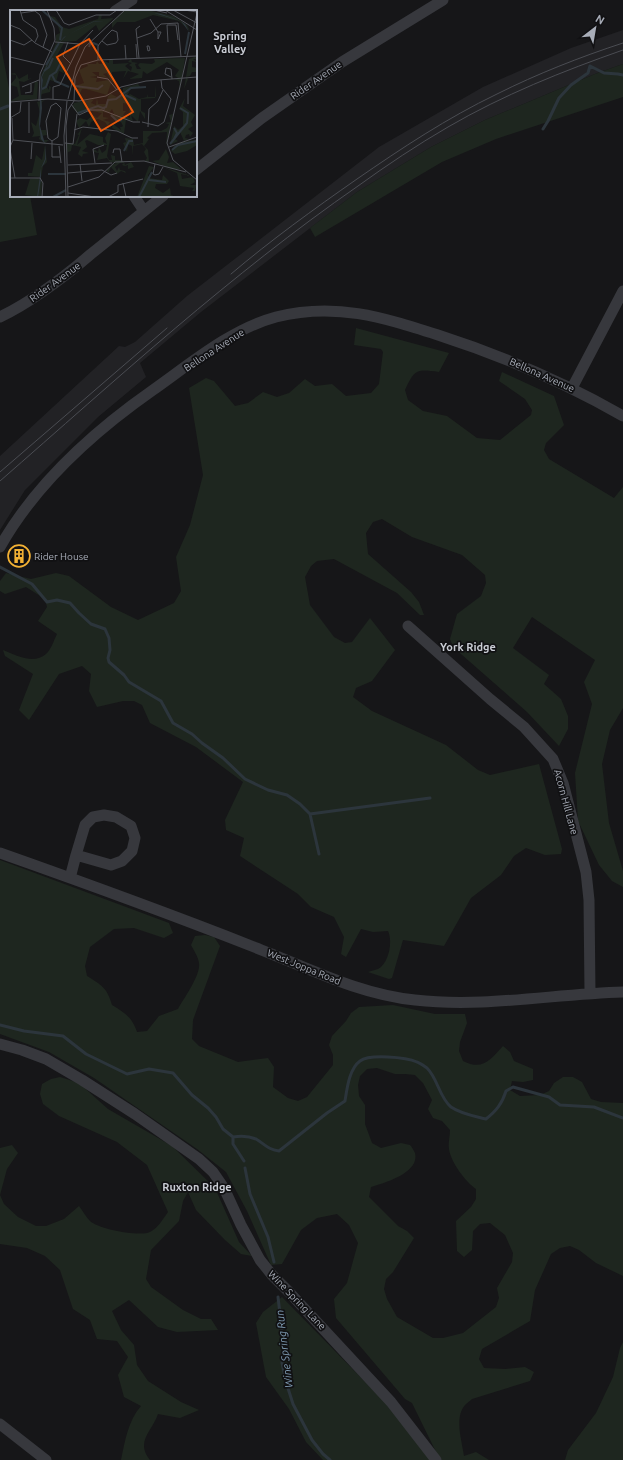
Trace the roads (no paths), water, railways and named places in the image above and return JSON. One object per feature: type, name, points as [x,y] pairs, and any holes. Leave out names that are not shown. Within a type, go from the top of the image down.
[{"type":"street","points":[[116,10],[132,0]]},
{"type":"street","name":"Rider Avenue","points":[[197,169],[262,118],[342,62],[443,0]]},
{"type":"street","points":[[135,197],[144,211]]},
{"type":"street","name":"Rider Avenue","points":[[0,317],[22,306],[72,270],[162,197]]},
{"type":"street","points":[[572,388],[623,291]]},
{"type":"street","name":"Bellona Avenue","points":[[0,547],[16,521],[54,474],[95,434],[139,400],[210,350],[251,326],[276,318],[316,311],[350,312],[389,319],[473,346],[520,364],[572,388],[623,416]]},
{"type":"street","name":"Acorn Hill Lane","points":[[408,626],[490,699],[524,727],[553,759],[563,783],[586,872],[589,900],[590,993]]},
{"type":"street","points":[[70,878],[76,855],[85,825],[94,817],[104,815],[116,817],[131,826],[136,838],[132,851],[122,861],[110,865],[76,855]]},
{"type":"street","name":"West Joppa Road","points":[[0,853],[262,950],[334,980],[375,994],[414,1000],[471,1004],[590,993],[623,992]]},
{"type":"street","name":"Wine Spring Lane","points":[[0,1044],[46,1059],[82,1080],[135,1114],[199,1159],[213,1172],[224,1188],[241,1225],[260,1260],[272,1276],[304,1307],[391,1402],[436,1460]]},
{"type":"street","points":[[0,1424],[46,1460]]},
{"type":"waterway","points":[[543,129],[559,98],[571,85],[588,73],[590,66],[604,73],[623,75]]},
{"type":"waterway","points":[[0,109],[8,106]]},
{"type":"waterway","points":[[0,567],[32,584],[47,602],[57,600],[70,603],[91,624],[105,629],[109,638],[109,662],[124,675],[129,682],[161,701],[173,723],[192,734],[223,758],[245,779],[268,790],[287,795],[300,804],[310,814],[319,854]]},
{"type":"waterway","points":[[310,814],[430,798]]},
{"type":"waterway","name":"Wine Spring Run","points":[[0,1025],[24,1031],[63,1036],[86,1054],[127,1074],[149,1069],[173,1073],[192,1095],[208,1108],[216,1117],[223,1129],[233,1137],[233,1144],[244,1161]]},
{"type":"waterway","points":[[233,1137],[244,1136],[253,1138],[269,1148],[279,1151],[327,1113],[345,1101],[351,1074],[353,1069],[360,1061],[379,1057],[412,1060],[427,1068],[434,1077],[447,1103],[451,1107],[472,1116],[486,1119],[498,1107],[503,1100],[506,1091],[513,1087],[549,1097],[560,1105],[594,1107],[623,1118]]},
{"type":"waterway","name":"Wine Spring Run","points":[[245,1168],[250,1194],[268,1237],[274,1262]]},
{"type":"waterway","name":"Wine Spring Run","points":[[278,1297],[284,1348],[282,1363],[293,1404],[312,1440],[330,1460]]},
{"type":"tram line","points":[[231,274],[277,237],[357,179],[443,123],[478,103],[543,73],[623,43]]},
{"type":"tram line","points":[[0,481],[131,366],[220,291],[311,220],[380,170],[436,134],[490,104],[578,66],[623,50]]},
{"type":"tram line","points":[[0,472],[167,328]]},
{"type":"place","name":"Rider House","points":[[19,556]]},
{"type":"district","name":"Spring Valley","points":[[230,42]]},
{"type":"district","name":"York Ridge","points":[[468,647]]},
{"type":"district","name":"Ruxton Ridge","points":[[197,1187]]}]
